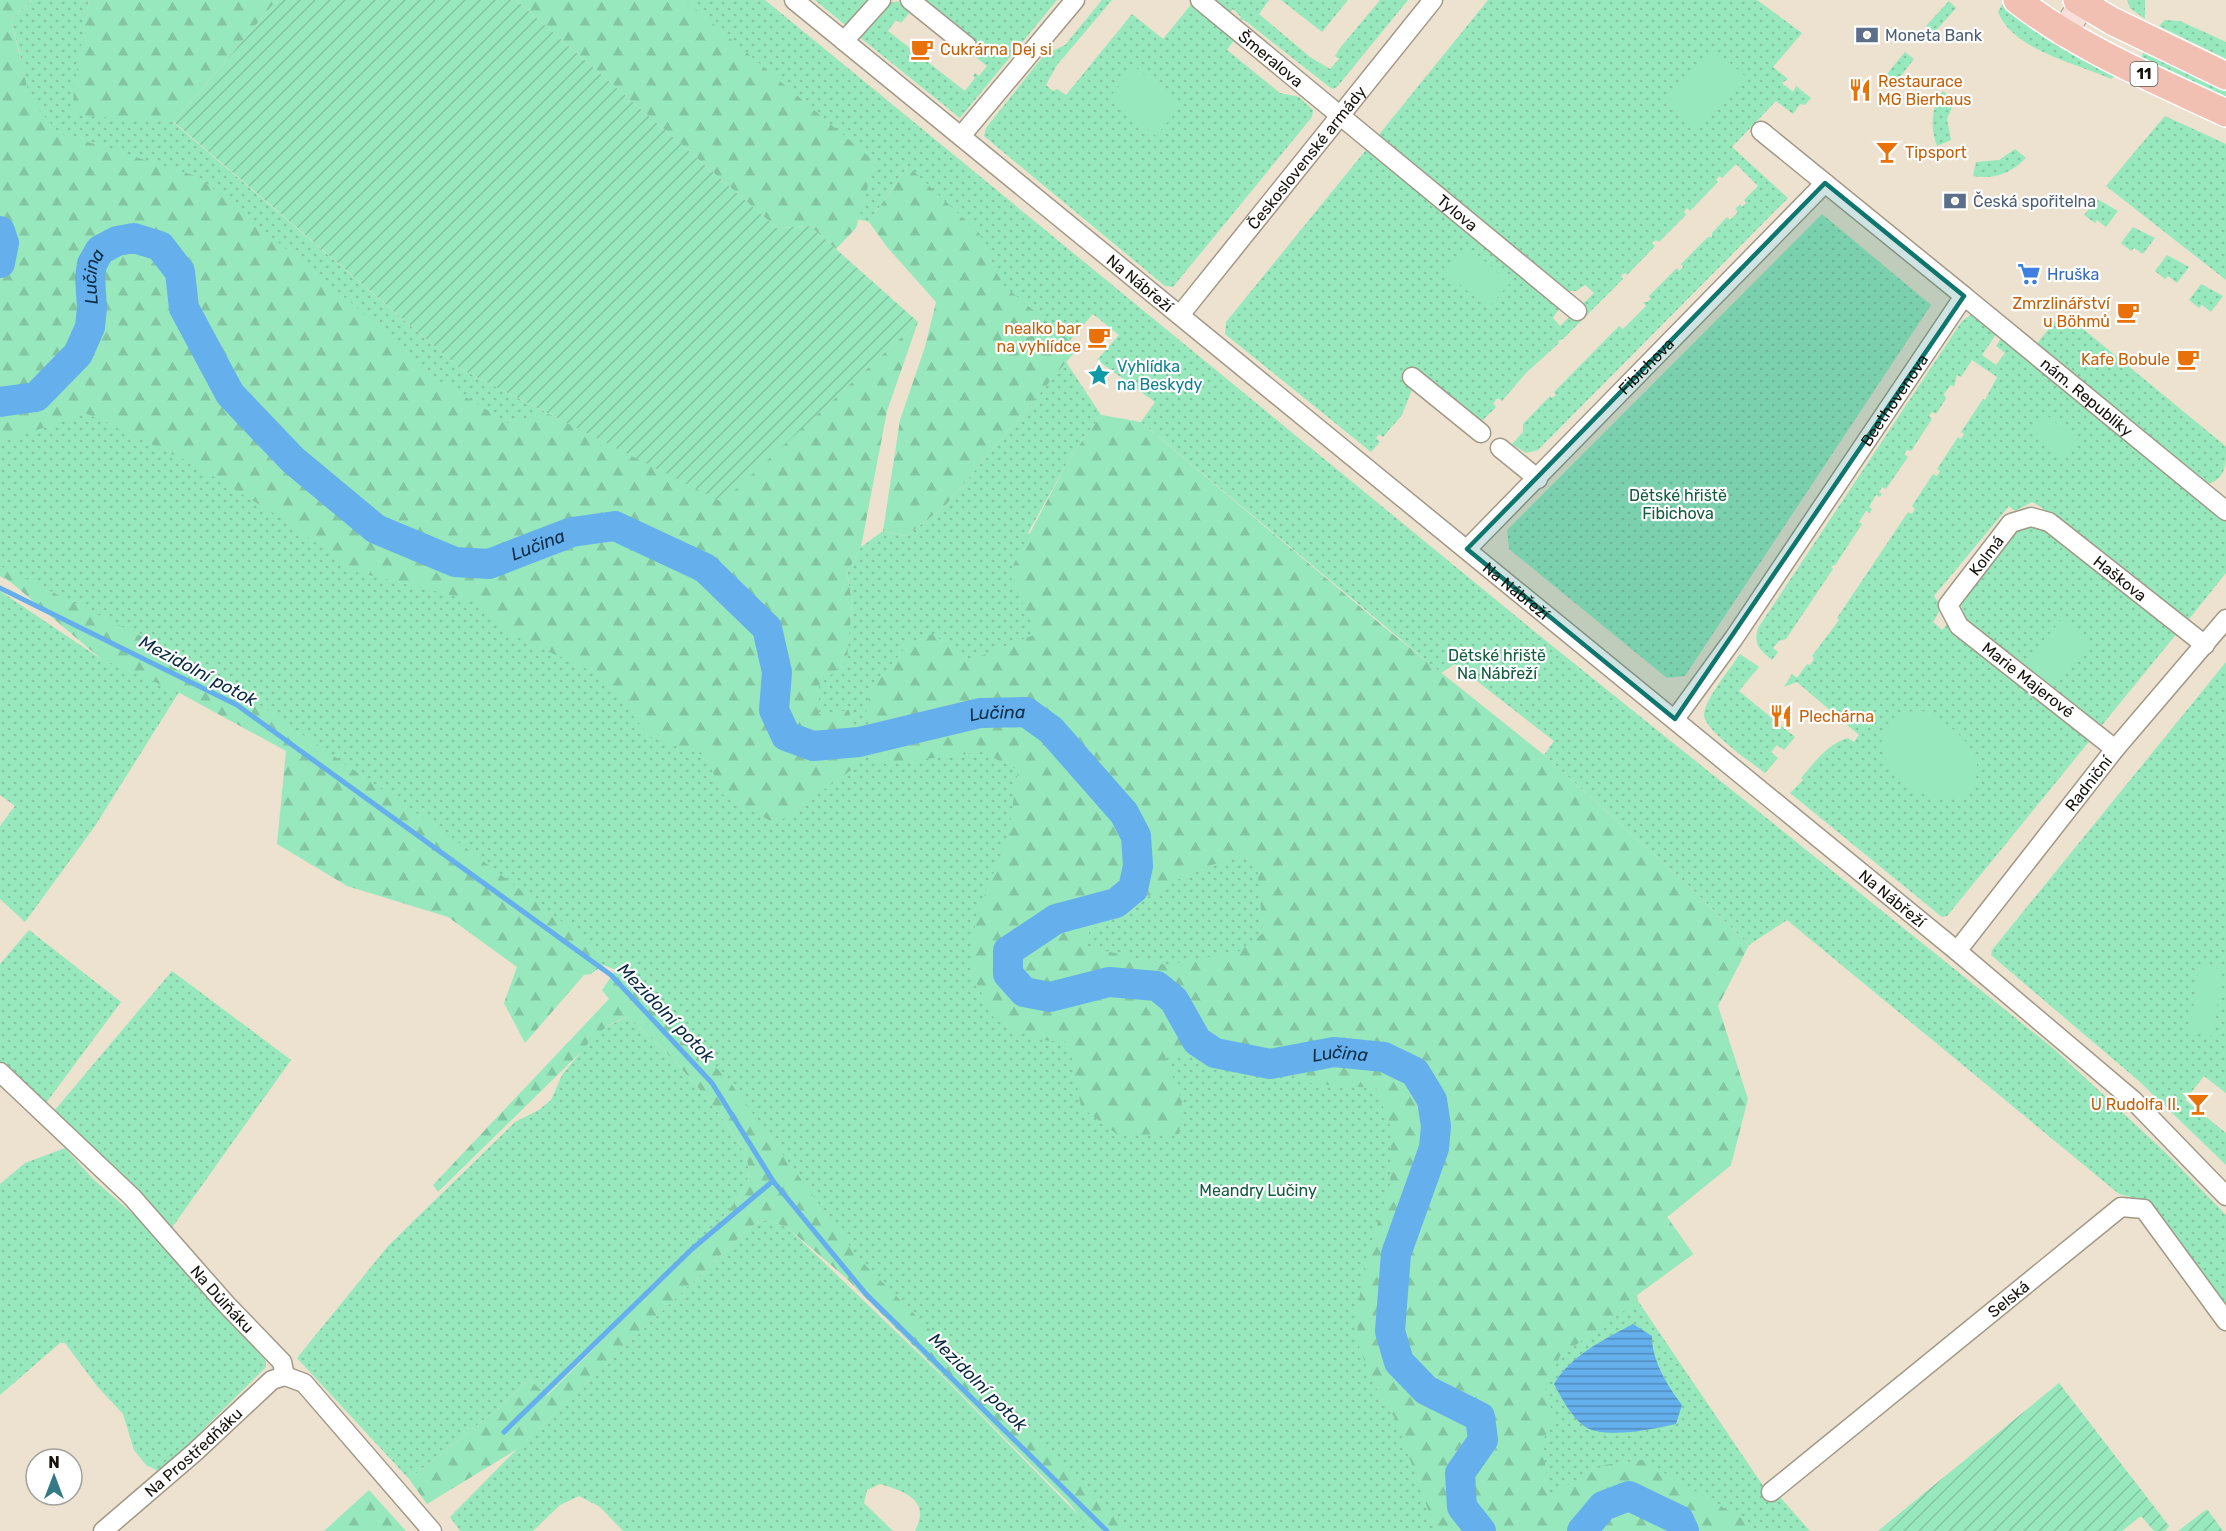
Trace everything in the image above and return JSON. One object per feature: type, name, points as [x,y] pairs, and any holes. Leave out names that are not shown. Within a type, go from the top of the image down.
[{"type":"main road","name":"11","points":[[2017,0],[2063,33],[2095,51],[2226,113]]},
{"type":"main road","name":"11","points":[[2081,1],[2112,21],[2226,76]]},
{"type":"street","name":"Na Nábřeží","points":[[794,0],[1957,951],[2133,1100],[2226,1196]]},
{"type":"street","points":[[844,41],[881,0]]},
{"type":"street","points":[[910,0],[967,46]]},
{"type":"street","points":[[961,136],[1075,0]]},
{"type":"street","name":"Šmeralova","points":[[1200,0],[1342,114]]},
{"type":"street","name":"Československé armády","points":[[1180,315],[1433,0]]},
{"type":"street","points":[[2063,33],[2081,1]]},
{"type":"street","name":"Tylova","points":[[1342,114],[1577,311]]},
{"type":"street","points":[[1761,131],[1964,296]]},
{"type":"street","name":"Fibichova","points":[[1467,549],[1538,479],[1825,183]]},
{"type":"street","name":"nám. Republiky","points":[[1964,296],[2226,511]]},
{"type":"street","name":"Beethovenova","points":[[1675,719],[1734,638],[1964,296]]},
{"type":"street","points":[[1412,377],[1481,433]]},
{"type":"street","points":[[1500,448],[1538,479]]},
{"type":"street","name":"Kolmá","points":[[1948,605],[2011,523],[2031,517]]},
{"type":"street","name":"Haškova","points":[[2031,517],[2049,522],[2205,645]]},
{"type":"street","name":"Marie Majerové","points":[[1948,605],[1959,626],[2115,749]]},
{"type":"street","name":"Radniční","points":[[1957,951],[2115,749],[2226,619]]},
{"type":"street","name":"Na Důlňáku","points":[[0,1072],[132,1197],[226,1304],[282,1362],[285,1376]]},
{"type":"street","name":"Selská","points":[[1771,1492],[2121,1207],[2144,1209],[2226,1321]]},
{"type":"street","points":[[285,1376],[304,1383],[432,1531]]},
{"type":"street","name":"Na Prostředňáku","points":[[103,1531],[195,1452],[272,1380],[285,1376]]},
{"type":"highlighted area","points":[[1825,183],[1964,296],[1675,719],[1467,549]]},
{"type":"green space","points":[[0,0],[31,0],[11,20],[30,99],[59,133],[199,177],[354,305],[423,371],[510,424],[547,413],[722,501],[918,322],[887,411],[861,547],[847,573],[852,602],[847,661],[819,685],[819,714],[849,710],[861,763],[776,824],[722,794],[706,756],[651,738],[600,675],[499,629],[480,602],[356,572],[283,519],[191,463],[85,413],[0,443]]},
{"type":"green space","name":"Meandry Lučiny","points":[[31,0],[89,0],[82,44],[461,369],[722,502],[848,644],[852,602],[847,573],[861,547],[883,531],[906,536],[945,506],[1066,362],[1101,415],[1068,461],[1028,533],[1663,984],[1731,1165],[1667,1217],[1693,1254],[1637,1295],[1638,1301],[1766,1490],[1779,1496],[1810,1531],[1116,1531],[854,1271],[619,971],[603,965],[591,974],[585,975],[447,865],[433,849],[187,685],[0,576],[0,41],[21,59],[11,20]]},
{"type":"green space","points":[[89,0],[277,0],[174,122],[73,115],[74,87]]},
{"type":"green space","points":[[277,0],[516,0],[777,228],[810,226],[918,322],[722,502],[461,369],[174,122]]},
{"type":"green space","points":[[516,0],[685,0],[875,162],[856,228],[836,249],[810,226],[777,228]]},
{"type":"green space","name":"Dětské hřiště Na Nábřeží","points":[[646,0],[765,0],[1540,636],[2054,1049],[2165,1152],[2226,1215],[2226,1306],[2150,1202],[2119,1194],[1787,920],[1749,945],[1689,886],[1544,755],[1554,741],[1455,664],[1441,673],[1141,422],[1155,402],[1097,360],[1119,335],[1093,314],[1064,347],[998,291],[908,166],[869,222],[857,219],[875,162]]},
{"type":"green space","points":[[815,0],[875,0],[850,29]]},
{"type":"green space","points":[[918,0],[1057,0],[960,118],[857,35],[885,3],[903,1],[911,11],[901,23],[896,20],[888,31],[965,91],[975,78],[973,76],[975,73],[979,76],[987,66],[973,55],[970,58]]},
{"type":"green space","points":[[1102,0],[1112,0],[1057,65],[1046,85],[1053,91],[1057,89],[1066,95],[1132,14],[1163,39],[1194,1],[1237,36],[1227,50],[1280,93],[1299,97],[1313,110],[1312,117],[1173,287],[1165,286],[984,136],[986,128],[1044,55],[1065,45]]},
{"type":"green space","points":[[1208,0],[1269,0],[1259,14],[1310,57],[1330,69],[1339,59],[1335,56],[1340,48],[1380,0],[1408,0],[1337,87],[1332,89],[1243,19],[1238,24],[1241,17],[1233,9],[1229,14]]},
{"type":"green space","points":[[1281,0],[1348,0],[1322,32]]},
{"type":"green space","points":[[1488,0],[1757,0],[1802,33],[1773,67],[1788,79],[1782,83],[1793,92],[1796,86],[1811,98],[1805,105],[1800,104],[1793,114],[1776,101],[1732,147],[1788,198],[1538,450],[1526,453],[1512,444],[1523,432],[1523,424],[1550,396],[1552,398],[1556,395],[1554,392],[1619,326],[1623,329],[1646,306],[1643,302],[1651,299],[1649,296],[1677,268],[1679,271],[1683,267],[1681,264],[1708,237],[1712,237],[1712,233],[1727,217],[1730,220],[1738,212],[1735,209],[1740,204],[1742,207],[1746,203],[1744,200],[1758,186],[1736,164],[1722,178],[1719,176],[1716,180],[1718,182],[1690,211],[1687,208],[1684,212],[1686,215],[1659,242],[1656,240],[1652,243],[1655,246],[1627,275],[1624,273],[1621,276],[1623,279],[1526,373],[1502,401],[1498,398],[1493,403],[1496,407],[1482,421],[1487,425],[1484,429],[1413,387],[1402,415],[1383,437],[1379,434],[1376,438],[1380,442],[1371,452],[1225,334],[1226,322],[1370,145],[1445,205],[1445,215],[1561,306],[1553,318],[1560,326],[1594,293],[1585,285],[1576,291],[1566,291],[1377,137]]},
{"type":"green space","points":[[2127,0],[2145,0],[2145,19],[2130,8]]},
{"type":"green space","points":[[1949,1],[1956,8],[1934,33],[1926,26]]},
{"type":"green space","points":[[2003,3],[2056,43],[2117,73],[2111,79],[2047,54],[2017,37],[1998,12]]},
{"type":"green space","points":[[2165,20],[2180,21],[2226,42],[2226,59],[2159,26]]},
{"type":"green space","points":[[2146,48],[2226,86],[2226,102],[2139,61]]},
{"type":"green space","points":[[1714,49],[1745,76],[1698,129],[1667,102]]},
{"type":"green space","points":[[1905,52],[1914,59],[1892,87],[1882,80]]},
{"type":"green space","points":[[1135,67],[1181,106],[1156,136],[1110,97]]},
{"type":"green space","points":[[1943,91],[1955,100],[1947,119],[1951,140],[1937,146],[1933,132],[1933,118],[1936,104]]},
{"type":"green space","points":[[2165,116],[2226,144],[2226,280],[2106,186]]},
{"type":"green space","points":[[2015,149],[2026,158],[2014,168],[1995,176],[1973,176],[1976,162],[1999,160]]},
{"type":"green space","points":[[908,166],[979,233],[1002,284],[1078,348],[945,506],[906,536],[883,531],[900,420],[925,347],[936,302],[887,247],[869,222]]},
{"type":"green space","points":[[2097,199],[2118,211],[2106,227],[2097,220],[2095,223],[2084,215]]},
{"type":"green space","name":"Dětské hřiště Fibichova","points":[[1822,214],[1931,305],[1685,676],[1667,678],[1509,549],[1507,530]]},
{"type":"green space","points":[[2133,227],[2155,238],[2143,254],[2134,248],[2131,251],[2121,243]]},
{"type":"green space","points":[[1467,246],[1510,283],[1488,308],[1445,272]]},
{"type":"green space","points":[[2167,255],[2189,267],[2177,283],[2168,276],[2165,279],[2155,271]]},
{"type":"green space","points":[[2201,284],[2223,296],[2211,312],[2202,305],[2199,308],[2189,300]]},
{"type":"green space","points":[[1972,314],[1997,333],[1982,355],[1996,365],[2005,353],[1996,346],[2002,337],[2226,519],[2226,573],[2185,624],[2032,502],[2015,511],[2009,506],[1934,596],[1939,609],[1933,622],[1942,630],[1949,622],[2092,738],[1947,916],[1942,917],[1790,793],[1803,780],[1801,778],[1822,754],[1834,744],[1848,738],[1854,742],[1859,735],[1797,682],[1784,687],[1792,674],[1797,678],[1807,664],[1810,665],[1814,659],[1812,656],[1839,620],[1837,618],[1908,512],[1912,514],[1915,509],[1912,506],[1933,474],[1937,476],[1940,471],[1937,469],[1958,437],[1961,439],[1964,434],[1961,432],[1983,399],[1985,400],[1997,377],[1972,360],[1961,377],[1957,375],[1954,387],[1951,385],[1944,394],[1946,399],[1936,414],[1932,412],[1929,416],[1932,419],[1911,451],[1907,450],[1904,454],[1908,457],[1886,489],[1882,487],[1879,492],[1882,494],[1880,497],[1876,495],[1869,507],[1872,509],[1870,513],[1866,511],[1859,522],[1862,524],[1836,564],[1831,567],[1833,569],[1786,639],[1779,641],[1773,648],[1778,652],[1772,660],[1761,650],[1756,639],[1758,628],[1962,321]]},
{"type":"green space","points":[[2061,314],[2071,319],[2226,447],[2224,471],[2218,479],[2206,484],[2035,346]]},
{"type":"green space","points":[[2044,413],[2076,440],[2060,459],[2028,431]]},
{"type":"green space","points":[[1101,415],[1141,422],[1384,627],[1544,755],[1689,886],[1749,945],[1718,1006],[1748,1099],[1731,1165],[1667,1217],[1693,1254],[1637,1295],[1638,1301],[1560,1356],[1545,1391],[1554,1417],[1543,1441],[1548,1496],[1604,1465],[1642,1460],[1748,1522],[1752,1531],[1441,1531],[1431,1518],[1395,1418],[1371,1379],[1358,1343],[1357,1310],[1369,1250],[1390,1185],[1391,1128],[1376,1088],[1313,1084],[1270,1064],[1215,1053],[1165,1057],[1182,1101],[1179,1134],[1118,1135],[1081,1107],[1069,1042],[1038,1040],[995,1020],[970,970],[976,916],[1008,837],[1018,770],[982,752],[876,765],[866,712],[871,689],[909,643],[932,634],[970,660],[1036,634],[1009,573],[1068,461]],"holes":[[[1243,855],[1257,865],[1263,933],[1240,951],[1167,965],[1088,947],[1089,931],[1193,871]]]},
{"type":"green space","points":[[2039,524],[2178,632],[2098,730],[1967,623],[1960,602],[2014,530]]},
{"type":"green space","points":[[0,566],[171,651],[257,703],[458,842],[603,953],[525,1043],[504,1003],[517,967],[448,917],[347,886],[277,844],[286,751],[176,691],[101,659],[6,578],[0,576]]},
{"type":"green space","points":[[0,591],[101,659],[181,689],[95,826],[25,922],[0,899],[0,826],[15,806],[0,795]]},
{"type":"green space","points":[[2062,619],[2090,642],[2052,687],[2024,664]]},
{"type":"green space","points":[[1740,654],[1765,671],[1759,667],[1739,691],[1795,737],[1784,750],[1777,745],[1771,752],[1778,758],[1765,773],[1720,738],[1706,722],[1704,715],[1708,701]]},
{"type":"green space","points":[[2226,662],[2226,1093],[2204,1076],[2185,1100],[2226,1133],[2226,1165],[2140,1082],[1991,955],[1992,950]]},
{"type":"green space","points":[[1920,710],[1933,716],[1959,735],[1969,746],[1975,758],[1977,771],[1973,784],[1963,798],[1930,796],[1900,779],[1889,766],[1883,752],[1882,737],[1887,725],[1899,715]]},
{"type":"green space","points":[[29,930],[121,1002],[43,1107],[0,1063],[0,964]]},
{"type":"green space","points":[[619,965],[729,1081],[860,1260],[1132,1531],[1090,1531],[1070,1504],[846,1278],[788,1228],[768,1220],[759,1221],[747,1230],[519,1448],[427,1504],[409,1479],[499,1408],[529,1379],[547,1396],[720,1221],[746,1184],[749,1170],[745,1154],[717,1111],[677,1064],[640,1027],[626,1017],[596,1035],[438,1192],[433,1185],[609,999],[602,990]]},
{"type":"green space","points":[[2199,966],[2223,969],[2213,1036],[2190,1033]]},
{"type":"green space","points":[[172,971],[291,1060],[171,1229],[54,1111]]},
{"type":"green space","points":[[626,1017],[658,1044],[678,1065],[734,1134],[745,1154],[749,1170],[746,1184],[720,1221],[546,1396],[529,1379],[499,1408],[409,1479],[297,1358],[388,1246],[515,1122],[539,1110],[551,1100],[562,1075],[598,1031]]},
{"type":"green space","points":[[65,1148],[93,1179],[150,1229],[266,1361],[266,1367],[160,1472],[146,1465],[134,1450],[123,1414],[97,1386],[65,1343],[60,1343],[0,1395],[0,1184],[25,1163]]},
{"type":"green space","points":[[768,1220],[788,1228],[941,1375],[1086,1523],[1090,1531],[915,1531],[920,1512],[918,1505],[907,1494],[880,1484],[867,1490],[864,1503],[893,1531],[623,1531],[600,1507],[579,1496],[560,1505],[533,1531],[460,1531],[450,1517],[507,1459],[747,1230],[759,1221]]},
{"type":"green space","points":[[2059,1383],[2169,1526],[2165,1531],[2154,1531],[2141,1516],[2122,1531],[1878,1531]]},
{"type":"green space","points":[[369,1490],[406,1531],[324,1531]]},
{"type":"green space","points":[[2207,1509],[2223,1531],[2178,1531]]},
{"type":"water","points":[[1633,1324],[1652,1336],[1657,1363],[1682,1405],[1676,1424],[1616,1433],[1593,1430],[1584,1426],[1575,1417],[1554,1384],[1579,1356]]},
{"type":"waterway","name":"Lučina","points":[[0,231],[4,243],[0,263]]},
{"type":"waterway","name":"Lučina","points":[[0,402],[36,397],[78,354],[90,327],[92,308],[90,277],[92,264],[100,250],[117,241],[134,238],[160,246],[180,272],[184,308],[230,394],[293,460],[376,529],[455,562],[489,564],[572,532],[615,526],[705,568],[767,628],[777,672],[774,710],[786,736],[813,746],[859,742],[980,713],[1026,712],[1051,730],[1124,813],[1136,836],[1138,866],[1133,889],[1116,903],[1056,919],[1008,951],[1008,974],[1024,992],[1050,997],[1109,982],[1157,986],[1174,1000],[1197,1041],[1215,1053],[1270,1064],[1334,1052],[1384,1057],[1415,1072],[1432,1100],[1436,1126],[1434,1148],[1396,1254],[1390,1331],[1399,1362],[1426,1390],[1480,1417],[1483,1440],[1460,1473],[1462,1507],[1481,1531]]},
{"type":"waterway","name":"Mezidolní potok","points":[[0,588],[237,705],[611,975],[712,1083],[773,1181],[866,1294],[1107,1531]]},
{"type":"waterway","points":[[504,1432],[692,1249],[773,1181]]},
{"type":"waterway","name":"Lučina","points":[[1582,1531],[1603,1506],[1629,1496],[1679,1520],[1684,1531]]},
{"type":"place","name":"Moneta Bank","points":[[1867,35]]},
{"type":"place","name":"Cukrárna Dej si","points":[[922,49]]},
{"type":"place","name":"Restaurace MG Bierhaus","points":[[1860,90]]},
{"type":"place","name":"Tipsport","points":[[1887,152]]},
{"type":"place","name":"Česká spořitelna","points":[[1955,201]]},
{"type":"place","name":"Hruška","points":[[2029,274]]},
{"type":"place","name":"Zmrzlinářství u Böhmů","points":[[2128,312]]},
{"type":"place","name":"nealko bar na vyhlídce","points":[[1099,337]]},
{"type":"place","name":"Kafe Bobule","points":[[2188,359]]},
{"type":"place","name":"Vyhlídka na Beskydy","points":[[1099,375]]},
{"type":"place","name":"Plechárna","points":[[1781,716]]},
{"type":"place","name":"U Rudolfa II.","points":[[2198,1104]]}]
